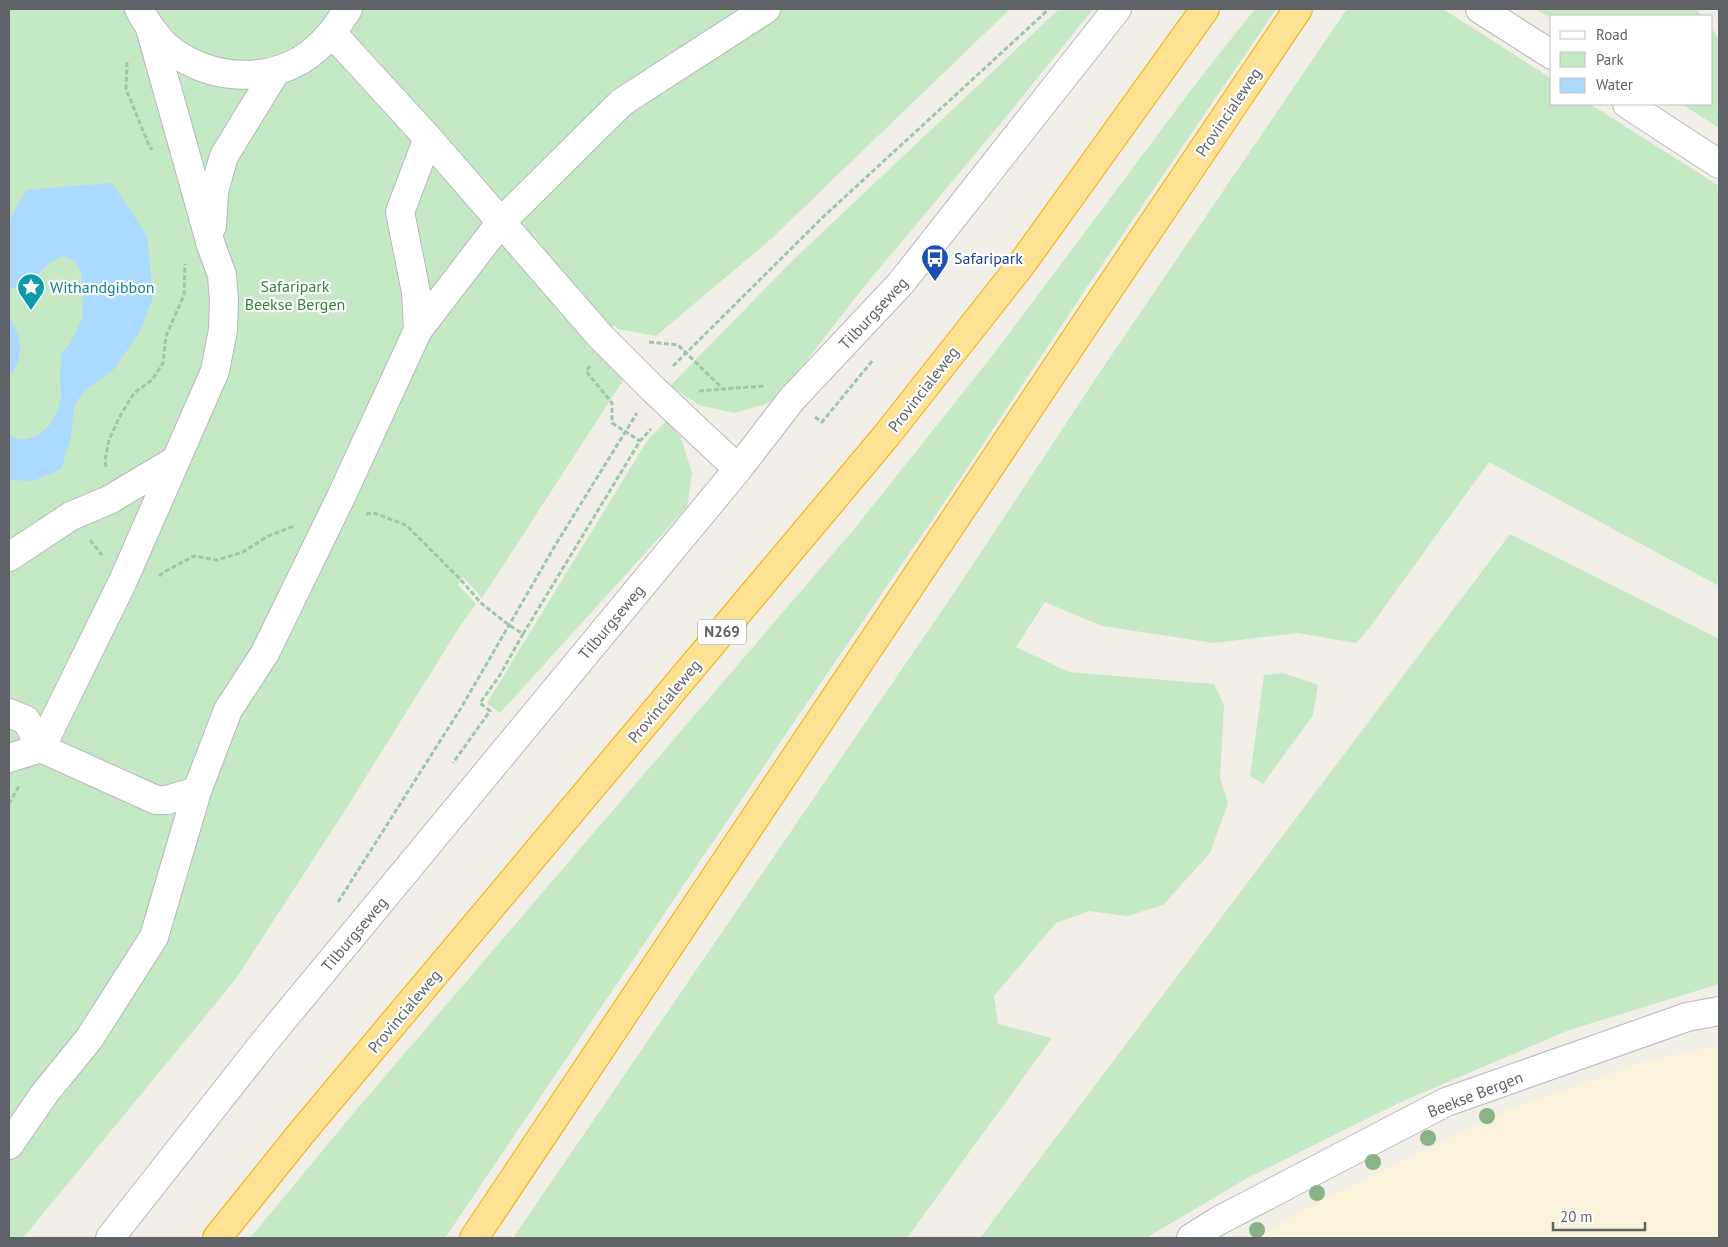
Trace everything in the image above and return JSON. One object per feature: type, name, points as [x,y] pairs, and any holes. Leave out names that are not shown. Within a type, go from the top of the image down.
[{"type":"highway","name":"Provincialeweg","points":[[217,1238],[303,1132],[886,436],[1021,266],[1205,9]]},
{"type":"highway","name":"Provincialeweg","points":[[474,1238],[1090,316],[1298,9]]},
{"type":"street","points":[[144,18],[166,46],[185,59],[206,69],[229,74],[252,75],[276,70],[297,62],[316,49],[332,33],[348,9]]},
{"type":"street","points":[[9,1145],[46,1093],[89,1039],[154,937],[196,791],[228,710],[266,653],[418,330],[501,222],[622,102],[766,9]]},
{"type":"street","name":"Tilburgseweg","points":[[110,1238],[266,1040],[738,469],[792,399],[901,284],[1117,9]]},
{"type":"street","points":[[1480,9],[1550,54]]},
{"type":"street","points":[[9,758],[41,748],[123,581],[215,372],[223,330],[224,301],[222,275],[211,245],[144,18]]},
{"type":"street","points":[[332,33],[428,138],[601,337],[662,398],[738,469]]},
{"type":"street","points":[[211,245],[214,191],[224,156],[276,70]]},
{"type":"street","points":[[1629,105],[1719,164]]},
{"type":"street","points":[[418,330],[416,292],[400,212],[428,138]]},
{"type":"street","points":[[9,556],[71,516],[109,500],[176,460]]},
{"type":"street","points":[[9,713],[26,720],[41,748],[156,800],[167,800],[196,791]]},
{"type":"street","name":"Beekse Bergen","points":[[1192,1238],[1218,1221],[1446,1102],[1687,1017],[1719,1010]]},
{"type":"path","name":"Tilburgseweg","points":[[335,907],[461,708],[556,544],[580,508],[628,427],[662,398],[686,352],[823,217],[1049,9]]},
{"type":"path","points":[[144,18],[127,58],[126,89],[152,151]]},
{"type":"path","points":[[109,500],[105,460],[109,440],[119,418],[134,393],[152,380],[163,364],[166,336],[184,295],[185,259]]},
{"type":"path","points":[[645,342],[678,345],[723,388]]},
{"type":"path","points":[[453,764],[490,711],[480,703],[500,675],[640,441],[662,398],[687,392],[772,385],[822,422],[879,352]]},
{"type":"path","points":[[509,626],[523,634]]},
{"type":"green space","name":"Safaripark Beekse Bergen","points":[[9,9],[1010,9],[771,239],[656,336],[618,329],[614,325],[601,337],[624,379],[482,598],[463,577],[458,585],[476,604],[460,626],[344,812],[235,980],[23,1238],[9,1238]]},
{"type":"green space","points":[[1059,9],[1093,9],[1002,122],[862,289],[780,395],[766,404],[734,413],[699,405],[670,386],[790,263]]},
{"type":"green space","points":[[1255,9],[1276,9],[1089,284],[956,485],[445,1238],[250,1238],[357,1109],[855,528],[996,351],[1197,82]]},
{"type":"green space","points":[[1347,9],[1443,9],[1550,78],[1550,105],[1592,105],[1719,186],[1719,586],[1489,462],[1370,627],[1356,643],[1297,633],[1214,643],[1102,626],[1045,602],[1016,647],[1069,672],[1214,684],[1224,705],[1220,778],[1228,803],[1210,853],[1163,905],[1127,916],[1089,911],[1056,923],[994,996],[998,1024],[1052,1038],[907,1238],[513,1238],[956,590],[1102,369]]},
{"type":"green space","points":[[1536,9],[1696,9],[1701,15],[1550,15],[1550,18]]},
{"type":"green space","points":[[1713,30],[1719,39],[1719,128],[1684,105],[1713,105]]},
{"type":"green space","points":[[667,420],[681,438],[692,473],[687,507],[500,713],[487,703],[647,441]]},
{"type":"green space","points":[[1510,534],[1719,639],[1719,984],[1569,1030],[1403,1101],[1249,1177],[1146,1238],[980,1238]]},
{"type":"green space","points":[[1283,673],[1318,685],[1313,715],[1263,784],[1250,776],[1264,675]]},
{"type":"sand","points":[[1719,1045],[1719,1238],[1257,1238],[1310,1206],[1508,1110],[1647,1061]]},
{"type":"water","points":[[112,183],[147,236],[153,297],[139,333],[113,370],[83,392],[74,406],[71,437],[61,469],[33,481],[9,480],[9,435],[18,439],[26,439],[38,435],[50,425],[59,407],[61,395],[61,354],[70,344],[82,319],[83,286],[81,272],[75,261],[62,256],[49,263],[37,276],[22,287],[9,289],[9,220],[27,190]]},
{"type":"water","points":[[9,315],[17,332],[20,354],[9,378]]},
{"type":"place","name":"Safaripark","points":[[935,282]]},
{"type":"place","name":"Withandgibbon","points":[[31,311]]}]
